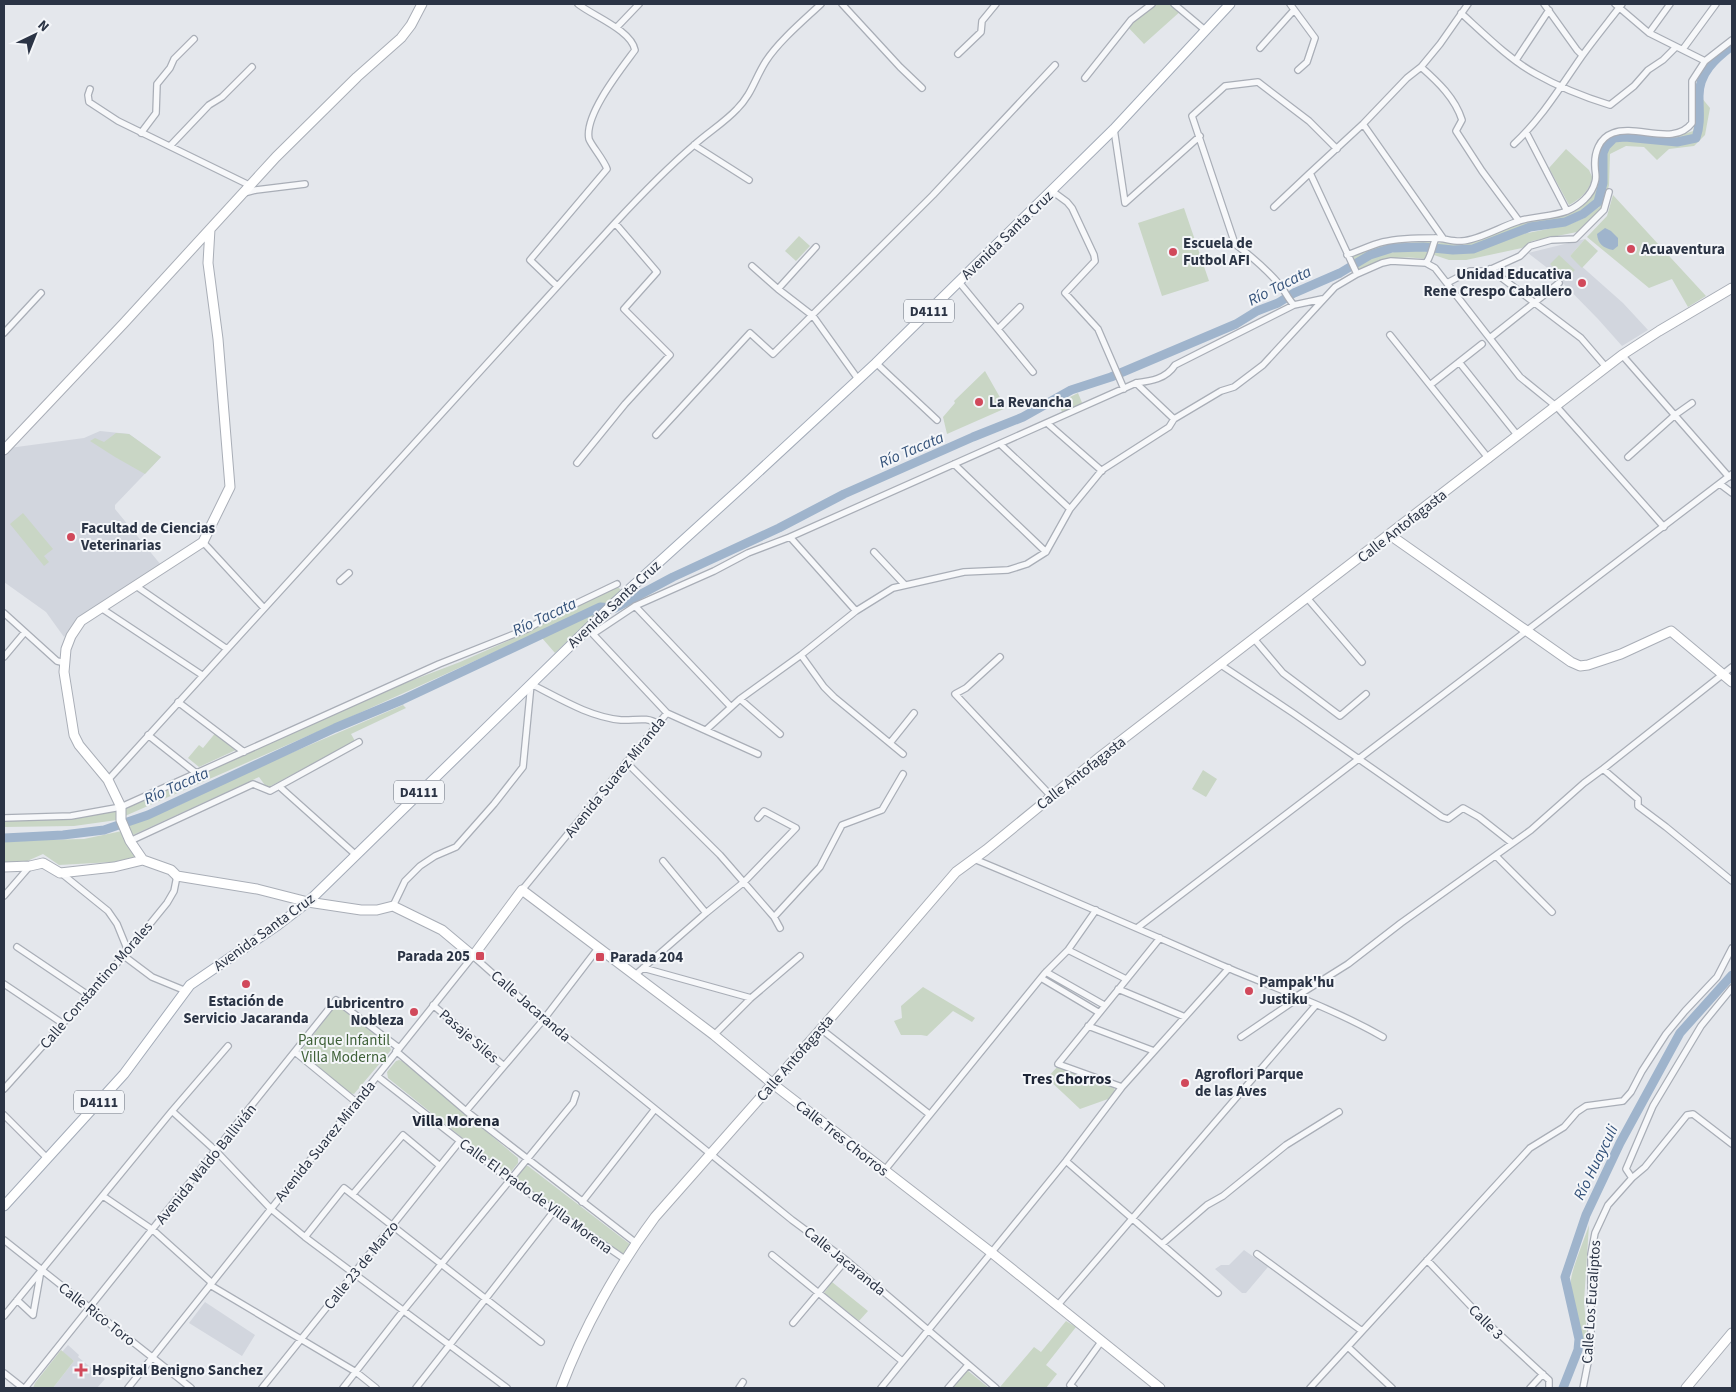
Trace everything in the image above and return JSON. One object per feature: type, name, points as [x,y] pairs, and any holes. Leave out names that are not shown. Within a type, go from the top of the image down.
[{"type":"main road","points":[[4,450],[124,323],[249,185],[313,119],[401,38],[422,4]]},
{"type":"main road","name":"Avenida Santa Cruz","points":[[4,1206],[124,1074],[190,984],[278,925],[308,902],[531,684],[590,631],[613,604],[876,363],[1052,191],[1230,4]]},
{"type":"main road","points":[[143,860],[130,841],[122,823],[121,807],[108,780],[79,745],[74,735],[64,672],[66,649],[71,636],[81,620],[203,542],[230,487],[218,339],[208,263],[210,229]]},
{"type":"main road","name":"Calle Antofagasta","points":[[561,1388],[597,1311],[636,1243],[655,1217],[956,872],[1051,796],[1622,355],[1732,288]]},
{"type":"main road","points":[[1390,535],[1571,662],[1580,666],[1621,654],[1671,631],[1732,682]]},
{"type":"main road","points":[[4,867],[30,866],[43,863],[60,873],[114,867],[143,860],[171,870],[177,876],[257,889],[308,902],[361,910],[377,910],[393,906]]},
{"type":"main road","name":"Calle Tres Chorros","points":[[522,890],[714,1035],[773,1084],[992,1254],[1160,1388]]},
{"type":"main road","name":"Avenida Suarez Miranda","points":[[473,956],[522,890]]},
{"type":"main road","name":"Calle Jacaranda","points":[[393,906],[442,930],[473,956]]},
{"type":"main road","points":[[1686,1388],[1732,1333]]},
{"type":"street","points":[[557,286],[530,260],[607,169],[589,139],[592,118],[602,97],[634,50],[634,43],[617,27],[588,12],[578,4]]},
{"type":"street","points":[[617,27],[639,4]]},
{"type":"street","points":[[108,780],[659,176],[736,110],[752,91],[767,59],[796,27],[821,4]]},
{"type":"street","points":[[842,4],[922,88]]},
{"type":"street","points":[[958,54],[981,32],[982,21],[996,4]]},
{"type":"street","points":[[1085,78],[1131,20],[1152,4]]},
{"type":"street","points":[[1174,4],[1205,30]]},
{"type":"street","points":[[1290,4],[1315,38],[1307,62],[1298,70]]},
{"type":"street","points":[[1274,207],[1363,124],[1407,78],[1421,67],[1468,4]]},
{"type":"street","points":[[1544,4],[1582,55]]},
{"type":"street","points":[[1649,33],[1670,4]]},
{"type":"street","points":[[1683,49],[1716,4]]},
{"type":"street","points":[[1514,144],[1562,87],[1582,55],[1618,5],[1649,33],[1705,61]]},
{"type":"street","points":[[1260,48],[1294,10]]},
{"type":"street","points":[[1516,60],[1549,10]]},
{"type":"street","points":[[1461,14],[1534,74],[1581,96],[1610,105],[1634,86],[1648,70],[1663,60],[1676,47]]},
{"type":"street","points":[[141,133],[156,113],[158,84],[174,59],[194,39]]},
{"type":"street","points":[[1347,255],[1380,243],[1400,239],[1462,241],[1519,221],[1566,211],[1580,203],[1591,193],[1596,181],[1596,152],[1602,141],[1611,134],[1624,130],[1676,134],[1688,128],[1692,123],[1692,81],[1705,61],[1732,40]]},
{"type":"street","points":[[656,435],[750,333],[773,354],[933,195],[1055,66]]},
{"type":"street","points":[[170,146],[209,105],[222,97],[252,67]]},
{"type":"street","points":[[1421,67],[1440,84],[1458,109],[1462,120],[1456,131],[1482,171],[1519,221]]},
{"type":"street","points":[[1292,302],[1275,280],[1235,244],[1192,116],[1225,86],[1258,82],[1309,121],[1337,149]]},
{"type":"street","points":[[90,89],[88,95],[89,102],[118,121],[249,185]]},
{"type":"street","points":[[1363,124],[1437,240]]},
{"type":"street","points":[[1114,128],[1125,203],[1200,136]]},
{"type":"street","points":[[1526,132],[1546,168],[1566,211]]},
{"type":"street","points":[[694,145],[749,180]]},
{"type":"street","points":[[1310,173],[1356,272]]},
{"type":"street","points":[[242,194],[256,190],[305,184]]},
{"type":"street","points":[[1052,191],[1072,208],[1096,261],[1065,293],[1098,329],[1124,389]]},
{"type":"street","points":[[1447,283],[1470,271],[1487,271],[1520,256],[1530,246],[1551,240],[1575,239],[1604,210],[1609,192]]},
{"type":"street","points":[[577,463],[625,404],[670,355],[624,309],[657,272],[615,223]]},
{"type":"street","points":[[1426,263],[1437,240]]},
{"type":"street","points":[[778,289],[816,247]]},
{"type":"street","points":[[706,730],[740,699],[801,655],[856,611],[893,588],[964,572],[1008,570],[1027,564],[1046,552],[1070,509],[1102,471],[1168,427],[1174,419],[1221,391],[1234,387],[1263,365],[1335,287],[1356,272],[1391,261],[1426,263],[1435,268],[1520,376],[1557,407],[1664,527]]},
{"type":"street","points":[[752,266],[812,316],[858,379]]},
{"type":"street","points":[[1490,269],[1581,338],[1606,368]]},
{"type":"street","points":[[959,282],[1033,372]]},
{"type":"street","points":[[1490,338],[1559,283]]},
{"type":"street","points":[[4,333],[41,293]]},
{"type":"street","points":[[667,713],[590,631],[634,606],[714,571],[748,553],[790,537],[1136,383],[1154,380],[1171,372],[1175,365],[1292,302],[1322,299]]},
{"type":"street","points":[[998,328],[1020,307]]},
{"type":"street","points":[[1390,335],[1489,459]]},
{"type":"street","points":[[1430,385],[1482,344]]},
{"type":"street","points":[[1137,928],[1730,476],[1622,355]]},
{"type":"street","points":[[1459,362],[1518,436]]},
{"type":"street","points":[[876,363],[937,420]]},
{"type":"street","points":[[1136,383],[1174,419]]},
{"type":"street","points":[[1628,457],[1675,415],[1692,403]]},
{"type":"street","points":[[1047,423],[1102,471]]},
{"type":"street","points":[[1000,444],[1070,509]]},
{"type":"street","points":[[954,464],[1046,552]]},
{"type":"street","points":[[1720,484],[1732,493]]},
{"type":"street","points":[[790,537],[856,611]]},
{"type":"street","points":[[203,542],[264,608]]},
{"type":"street","points":[[874,552],[904,584]]},
{"type":"street","points":[[340,581],[348,573]]},
{"type":"street","points":[[4,818],[71,816],[121,807],[439,664],[527,629],[617,584]]},
{"type":"street","points":[[136,586],[227,649]]},
{"type":"street","points":[[1308,599],[1362,662]]},
{"type":"street","points":[[634,606],[731,707]]},
{"type":"street","points":[[102,608],[202,676]]},
{"type":"street","points":[[4,613],[57,661],[65,662]]},
{"type":"street","points":[[4,657],[26,632]]},
{"type":"street","points":[[1255,640],[1283,673],[1340,716],[1366,694]]},
{"type":"street","points":[[801,655],[824,687],[903,754]]},
{"type":"street","points":[[1000,657],[966,688],[955,694],[1051,796]]},
{"type":"street","points":[[1221,665],[1442,817],[1448,819],[1463,808],[1479,817],[1512,843]]},
{"type":"street","points":[[1241,1037],[1294,1001],[1297,996],[1348,964],[1401,923],[1496,856],[1544,819],[1584,783],[1670,714],[1732,667]]},
{"type":"street","points":[[393,906],[405,881],[420,866],[435,856],[456,847],[494,804],[523,767],[531,684],[600,717],[622,720],[651,719],[658,724]]},
{"type":"street","points":[[740,699],[780,734]]},
{"type":"street","points":[[178,702],[244,752]]},
{"type":"street","name":"Avenida Suarez Miranda","points":[[522,890],[667,713],[758,754]]},
{"type":"street","points":[[890,743],[914,713]]},
{"type":"street","points":[[148,735],[196,773]]},
{"type":"street","points":[[130,841],[253,784],[270,791],[280,787],[359,742]]},
{"type":"street","points":[[626,762],[720,855],[774,917],[780,928]]},
{"type":"street","points":[[1603,769],[1638,799],[1638,806],[1732,881]]},
{"type":"street","points":[[774,917],[820,867],[842,825],[882,810],[903,774]]},
{"type":"street","points":[[280,787],[356,855]]},
{"type":"street","points":[[634,976],[744,882],[796,828],[764,812],[758,818]]},
{"type":"street","points":[[1496,856],[1552,912]]},
{"type":"street","points":[[974,859],[1297,996],[1364,1025],[1384,1036]]},
{"type":"street","points":[[663,861],[706,913]]},
{"type":"street","points":[[4,896],[30,866]]},
{"type":"street","points":[[60,873],[108,912],[117,924],[126,953],[152,977],[186,991]]},
{"type":"street","name":"Calle Constantino Morales","points":[[4,1089],[126,953],[167,903],[174,891],[177,876]]},
{"type":"street","points":[[884,1171],[1041,978],[1068,950],[1096,910]]},
{"type":"street","points":[[1122,1087],[1058,1064],[1098,1012],[1160,938]]},
{"type":"street","points":[[466,1111],[544,1019],[599,947]]},
{"type":"street","points":[[17,948],[88,994]]},
{"type":"street","points":[[1310,1388],[1530,1148],[1564,1127],[1577,1112],[1586,1106],[1623,1101],[1628,1098],[1642,1071],[1666,1034],[1717,977],[1732,948]]},
{"type":"street","points":[[1068,950],[1126,979]]},
{"type":"street","name":"Avenida Suarez Miranda","points":[[128,1388],[473,956]]},
{"type":"street","name":"Calle Jacaranda","points":[[473,956],[544,1019],[792,1220],[846,1260],[996,1388]]},
{"type":"street","points":[[714,1035],[751,998],[800,956]]},
{"type":"street","points":[[643,968],[751,998]]},
{"type":"street","points":[[881,1388],[992,1254],[1122,1087],[1229,968]]},
{"type":"street","points":[[1046,972],[1104,1006]]},
{"type":"street","points":[[1041,978],[1098,1012]]},
{"type":"street","points":[[4,984],[62,1023]]},
{"type":"street","points":[[1632,1178],[1626,1169],[1653,1106],[1701,1026],[1732,988]]},
{"type":"street","points":[[1118,989],[1185,1017]]},
{"type":"street","name":"Avenida Waldo Ballivián","points":[[24,1388],[153,1230],[336,1000],[398,1050]]},
{"type":"street","name":"Pasaje Siles","points":[[433,1005],[504,1066]]},
{"type":"street","points":[[1057,1306],[1316,1005]]},
{"type":"street","points":[[1088,1026],[1154,1051]]},
{"type":"street","points":[[821,1029],[929,1114]]},
{"type":"street","points":[[4,1316],[172,1111],[228,1046]]},
{"type":"street","name":"Calle El Prado de Villa Morena","points":[[398,1050],[466,1111],[636,1243]]},
{"type":"street","points":[[295,1052],[356,1102]]},
{"type":"street","name":"Calle El Prado de Villa Morena","points":[[377,1076],[510,1180],[626,1260]]},
{"type":"street","points":[[343,1388],[403,1311],[573,1103],[576,1094]]},
{"type":"street","points":[[582,1202],[655,1109]]},
{"type":"street","points":[[172,1111],[216,1151],[271,1209],[353,1274],[507,1388]]},
{"type":"street","points":[[1162,1244],[1207,1205],[1223,1196],[1286,1145],[1339,1112]]},
{"type":"street","name":"Calle Los Eucaliptos","points":[[1583,1388],[1591,1347],[1591,1254],[1595,1233],[1608,1205],[1632,1178],[1645,1167],[1687,1115],[1693,1114],[1732,1144]]},
{"type":"street","points":[[4,1115],[48,1159]]},
{"type":"street","points":[[353,1194],[403,1135],[440,1166]]},
{"type":"street","name":"Calle 23 de Marzo","points":[[262,1388],[460,1141]]},
{"type":"street","points":[[1066,1161],[1218,1293]]},
{"type":"street","points":[[305,1237],[344,1188],[541,1342]]},
{"type":"street","points":[[103,1196],[153,1230],[211,1284],[356,1372],[376,1388]]},
{"type":"street","points":[[416,1388],[554,1211]]},
{"type":"street","name":"Calle Rico Toro","points":[[4,1240],[191,1388]]},
{"type":"street","points":[[772,1254],[902,1361]]},
{"type":"street","points":[[1257,1254],[1362,1331]]},
{"type":"street","points":[[793,1323],[846,1260]]},
{"type":"street","name":"Calle 3","points":[[1427,1260],[1485,1322],[1549,1380],[1549,1388]]},
{"type":"street","points":[[17,1300],[33,1315],[41,1270]]},
{"type":"street","points":[[1071,1387],[1101,1342]]},
{"type":"street","points":[[1348,1347],[1392,1388]]},
{"type":"street","points":[[948,1388],[968,1365]]},
{"type":"street","points":[[4,1373],[24,1388]]},
{"type":"street","points":[[1530,1388],[1543,1374]]},
{"type":"street","points":[[738,1388],[743,1382]]},
{"type":"shaded area","name":"Unidad Educativa Rene Crespo Caballero","points":[[1585,239],[1570,256],[1623,303],[1648,330],[1622,346],[1550,270],[1528,253]]},
{"type":"shaded area","name":"Facultad de Ciencias Veterinarias","points":[[100,431],[129,434],[161,457],[115,505],[115,509],[161,565],[78,617],[64,637],[46,612],[4,582],[4,454],[9,448],[84,438]]},
{"type":"shaded area","points":[[1244,1250],[1268,1267],[1246,1293],[1242,1293],[1215,1269],[1221,1265],[1229,1265]]},
{"type":"shaded area","points":[[205,1302],[255,1335],[242,1356],[189,1323]]},
{"type":"shaded area","name":"Hospital Benigno Sanchez","points":[[68,1345],[79,1355],[78,1357],[105,1379],[97,1388],[53,1388],[74,1361],[62,1352]]},
{"type":"green space","points":[[1146,4],[1176,4],[1183,9],[1144,44],[1124,23]]},
{"type":"green space","points":[[1700,76],[1697,95],[1699,124],[1696,133],[1689,138],[1680,140],[1627,136],[1616,137],[1608,141],[1601,153],[1598,192],[1595,199],[1576,214],[1559,221],[1526,226],[1480,245],[1458,248],[1435,247],[1436,244],[1442,242],[1462,245],[1525,221],[1564,214],[1591,194],[1599,150],[1607,138],[1617,133],[1678,136],[1693,131],[1695,117],[1694,96]]},
{"type":"green space","points":[[1701,97],[1710,108],[1705,135],[1694,146],[1669,149],[1657,160],[1644,147],[1626,146],[1610,154],[1609,185],[1603,211],[1591,224],[1577,232],[1532,241],[1522,248],[1466,260],[1449,260],[1434,255],[1435,251],[1473,251],[1512,236],[1568,225],[1584,218],[1599,207],[1605,184],[1605,154],[1612,143],[1620,140],[1676,144],[1698,139],[1703,125]]},
{"type":"green space","points":[[1566,149],[1589,170],[1593,179],[1584,194],[1569,205],[1549,168]]},
{"type":"green space","name":"Acuaventura","points":[[1613,195],[1706,296],[1688,307],[1672,279],[1649,288],[1587,237],[1607,216]]},
{"type":"green space","name":"Escuela de Futbol AFI","points":[[1184,208],[1209,281],[1162,296],[1138,223]]},
{"type":"green space","points":[[799,236],[810,246],[796,261],[785,251]]},
{"type":"green space","points":[[1585,239],[1598,251],[1582,268],[1570,256]]},
{"type":"green space","points":[[1430,242],[1429,245],[1382,250],[1354,262],[1352,257],[1374,246],[1391,243]]},
{"type":"green space","points":[[1414,250],[1429,252],[1424,259],[1389,259],[1357,272],[1356,266],[1377,256]]},
{"type":"green space","points":[[1559,255],[1575,270],[1565,280],[1550,264]]},
{"type":"green space","name":"La Revancha","points":[[985,371],[1006,408],[947,434],[943,417],[955,403],[954,401]]},
{"type":"green space","points":[[1078,393],[1083,405],[1063,414],[1058,403]]},
{"type":"green space","points":[[116,433],[129,434],[161,457],[145,474],[90,441],[95,438],[104,442]]},
{"type":"green space","points":[[23,513],[53,549],[44,556],[49,562],[44,566],[10,524]]},
{"type":"green space","points":[[617,586],[621,590],[605,606],[601,604],[125,816],[124,807],[400,685],[460,662],[528,632],[549,619]]},
{"type":"green space","points":[[600,610],[555,653],[542,638]]},
{"type":"green space","points":[[403,705],[406,708],[351,734],[355,741],[267,788],[259,777],[133,835],[127,825],[175,807],[256,768]]},
{"type":"green space","points":[[217,731],[238,749],[199,767],[188,758],[199,745],[203,748]]},
{"type":"green space","points":[[1203,770],[1217,779],[1206,797],[1192,789]]},
{"type":"green space","points":[[117,810],[117,820],[74,826],[4,827],[4,820]]},
{"type":"green space","points":[[122,831],[136,857],[113,862],[59,865],[43,854],[25,862],[4,862],[4,841],[84,839]]},
{"type":"green space","points":[[923,987],[975,1018],[972,1022],[953,1011],[927,1036],[901,1035],[894,1021],[902,1018],[901,1006]]},
{"type":"green space","name":"Parque Infantil Villa Moderna","points":[[340,1008],[389,1044],[391,1050],[354,1094],[350,1093],[301,1051],[333,1009]]},
{"type":"green space","points":[[399,1060],[518,1158],[518,1163],[510,1173],[506,1173],[388,1078],[387,1072]]},
{"type":"green space","points":[[1058,1066],[1114,1088],[1115,1091],[1108,1099],[1080,1109],[1047,1078]]},
{"type":"green space","points":[[526,1166],[631,1245],[624,1255],[517,1181],[516,1178]]},
{"type":"green space","points":[[1589,1225],[1584,1302],[1588,1346],[1585,1359],[1583,1339],[1571,1289],[1571,1280]]},
{"type":"green space","points":[[832,1282],[868,1311],[859,1321],[824,1293]]},
{"type":"green space","points":[[1066,1321],[1076,1327],[1046,1365],[1057,1374],[1046,1388],[1000,1387],[1034,1347],[1041,1352]]},
{"type":"green space","points":[[61,1350],[74,1361],[53,1388],[33,1388],[35,1383]]},
{"type":"green space","points":[[967,1370],[989,1388],[952,1388]]},
{"type":"water","points":[[1605,228],[1618,238],[1618,246],[1613,250],[1604,247],[1600,243],[1597,234]]},
{"type":"waterway","name":"Río Tacata","points":[[4,838],[63,835],[104,830],[148,815],[335,728],[402,700],[600,607],[615,608],[673,577],[779,528],[844,494],[1023,417],[1071,390],[1111,377],[1236,324],[1257,311],[1340,273],[1370,255],[1392,248],[1473,249],[1530,227],[1565,222],[1583,214],[1598,202],[1603,183],[1603,153],[1606,146],[1614,138],[1625,137],[1677,142],[1696,138],[1702,80],[1714,61],[1732,46]]},
{"type":"waterway","name":"Río Huayculi","points":[[1563,1388],[1578,1350],[1579,1339],[1565,1277],[1586,1215],[1620,1143],[1680,1033],[1732,975]]},
{"type":"place","name":"Acuaventura","points":[[1631,249]]},
{"type":"place","name":"Escuela de Futbol AFI","points":[[1173,252]]},
{"type":"place","name":"Unidad Educativa Rene Crespo Caballero","points":[[1582,283]]},
{"type":"place","name":"La Revancha","points":[[979,402]]},
{"type":"place","name":"Facultad de Ciencias Veterinarias","points":[[71,537]]},
{"type":"place","name":"Parada 205","points":[[480,956]]},
{"type":"place","name":"Parada 204","points":[[600,957]]},
{"type":"place","name":"Estación de Servicio Jacaranda","points":[[246,984]]},
{"type":"place","name":"Pampak'hu Justiku","points":[[1249,991]]},
{"type":"place","name":"Lubricentro Nobleza","points":[[414,1012]]},
{"type":"place","name":"Agroflori Parque de las Aves","points":[[1185,1083]]},
{"type":"place","name":"Hospital Benigno Sanchez","points":[[81,1370]]},
{"type":"district","name":"Tres Chorros","points":[[1067,1078]]},
{"type":"district","name":"Villa Morena","points":[[456,1120]]}]
